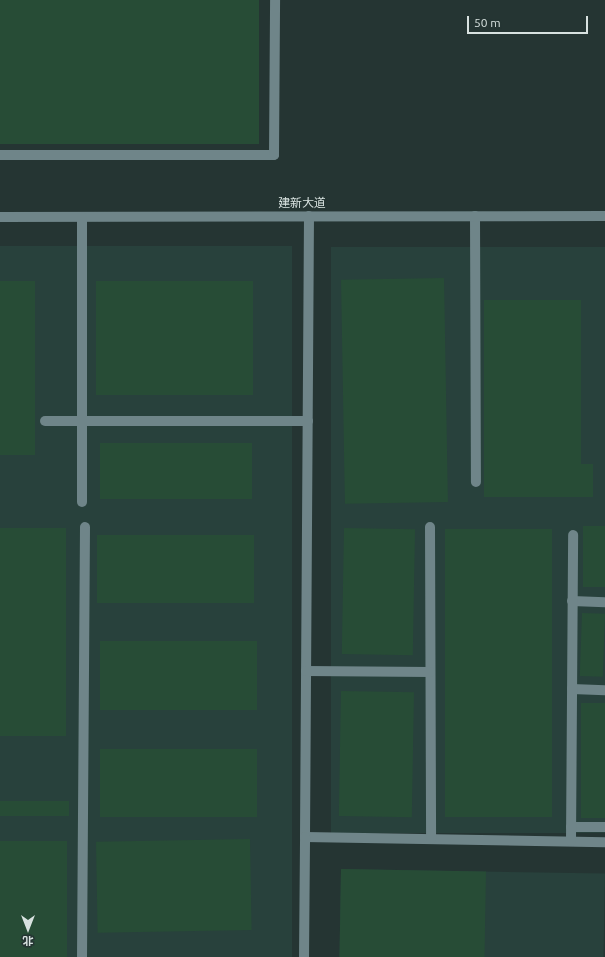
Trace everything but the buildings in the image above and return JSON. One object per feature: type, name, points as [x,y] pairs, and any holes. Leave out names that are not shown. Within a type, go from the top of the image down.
[{"type":"street","points":[[0,155],[274,155],[275,0]]},
{"type":"street","points":[[304,957],[309,216]]},
{"type":"street","points":[[475,216],[476,482]]},
{"type":"street","name":"建新大道","points":[[0,217],[605,216]]},
{"type":"street","points":[[82,217],[82,502]]},
{"type":"street","points":[[45,421],[308,421]]},
{"type":"street","points":[[82,957],[85,527]]},
{"type":"street","points":[[430,527],[431,839]]},
{"type":"street","points":[[571,841],[573,535]]},
{"type":"street","points":[[572,601],[605,602]]},
{"type":"street","points":[[306,671],[430,672]]},
{"type":"street","points":[[572,689],[605,690]]},
{"type":"street","points":[[571,827],[605,827]]},
{"type":"street","points":[[306,837],[605,842]]},
{"type":"shaded area","points":[[0,246],[292,246],[292,957],[0,957]]},
{"type":"shaded area","points":[[331,247],[605,247],[605,833],[331,833]]},
{"type":"shaded area","points":[[341,869],[605,874],[604,957],[339,957]]}]
